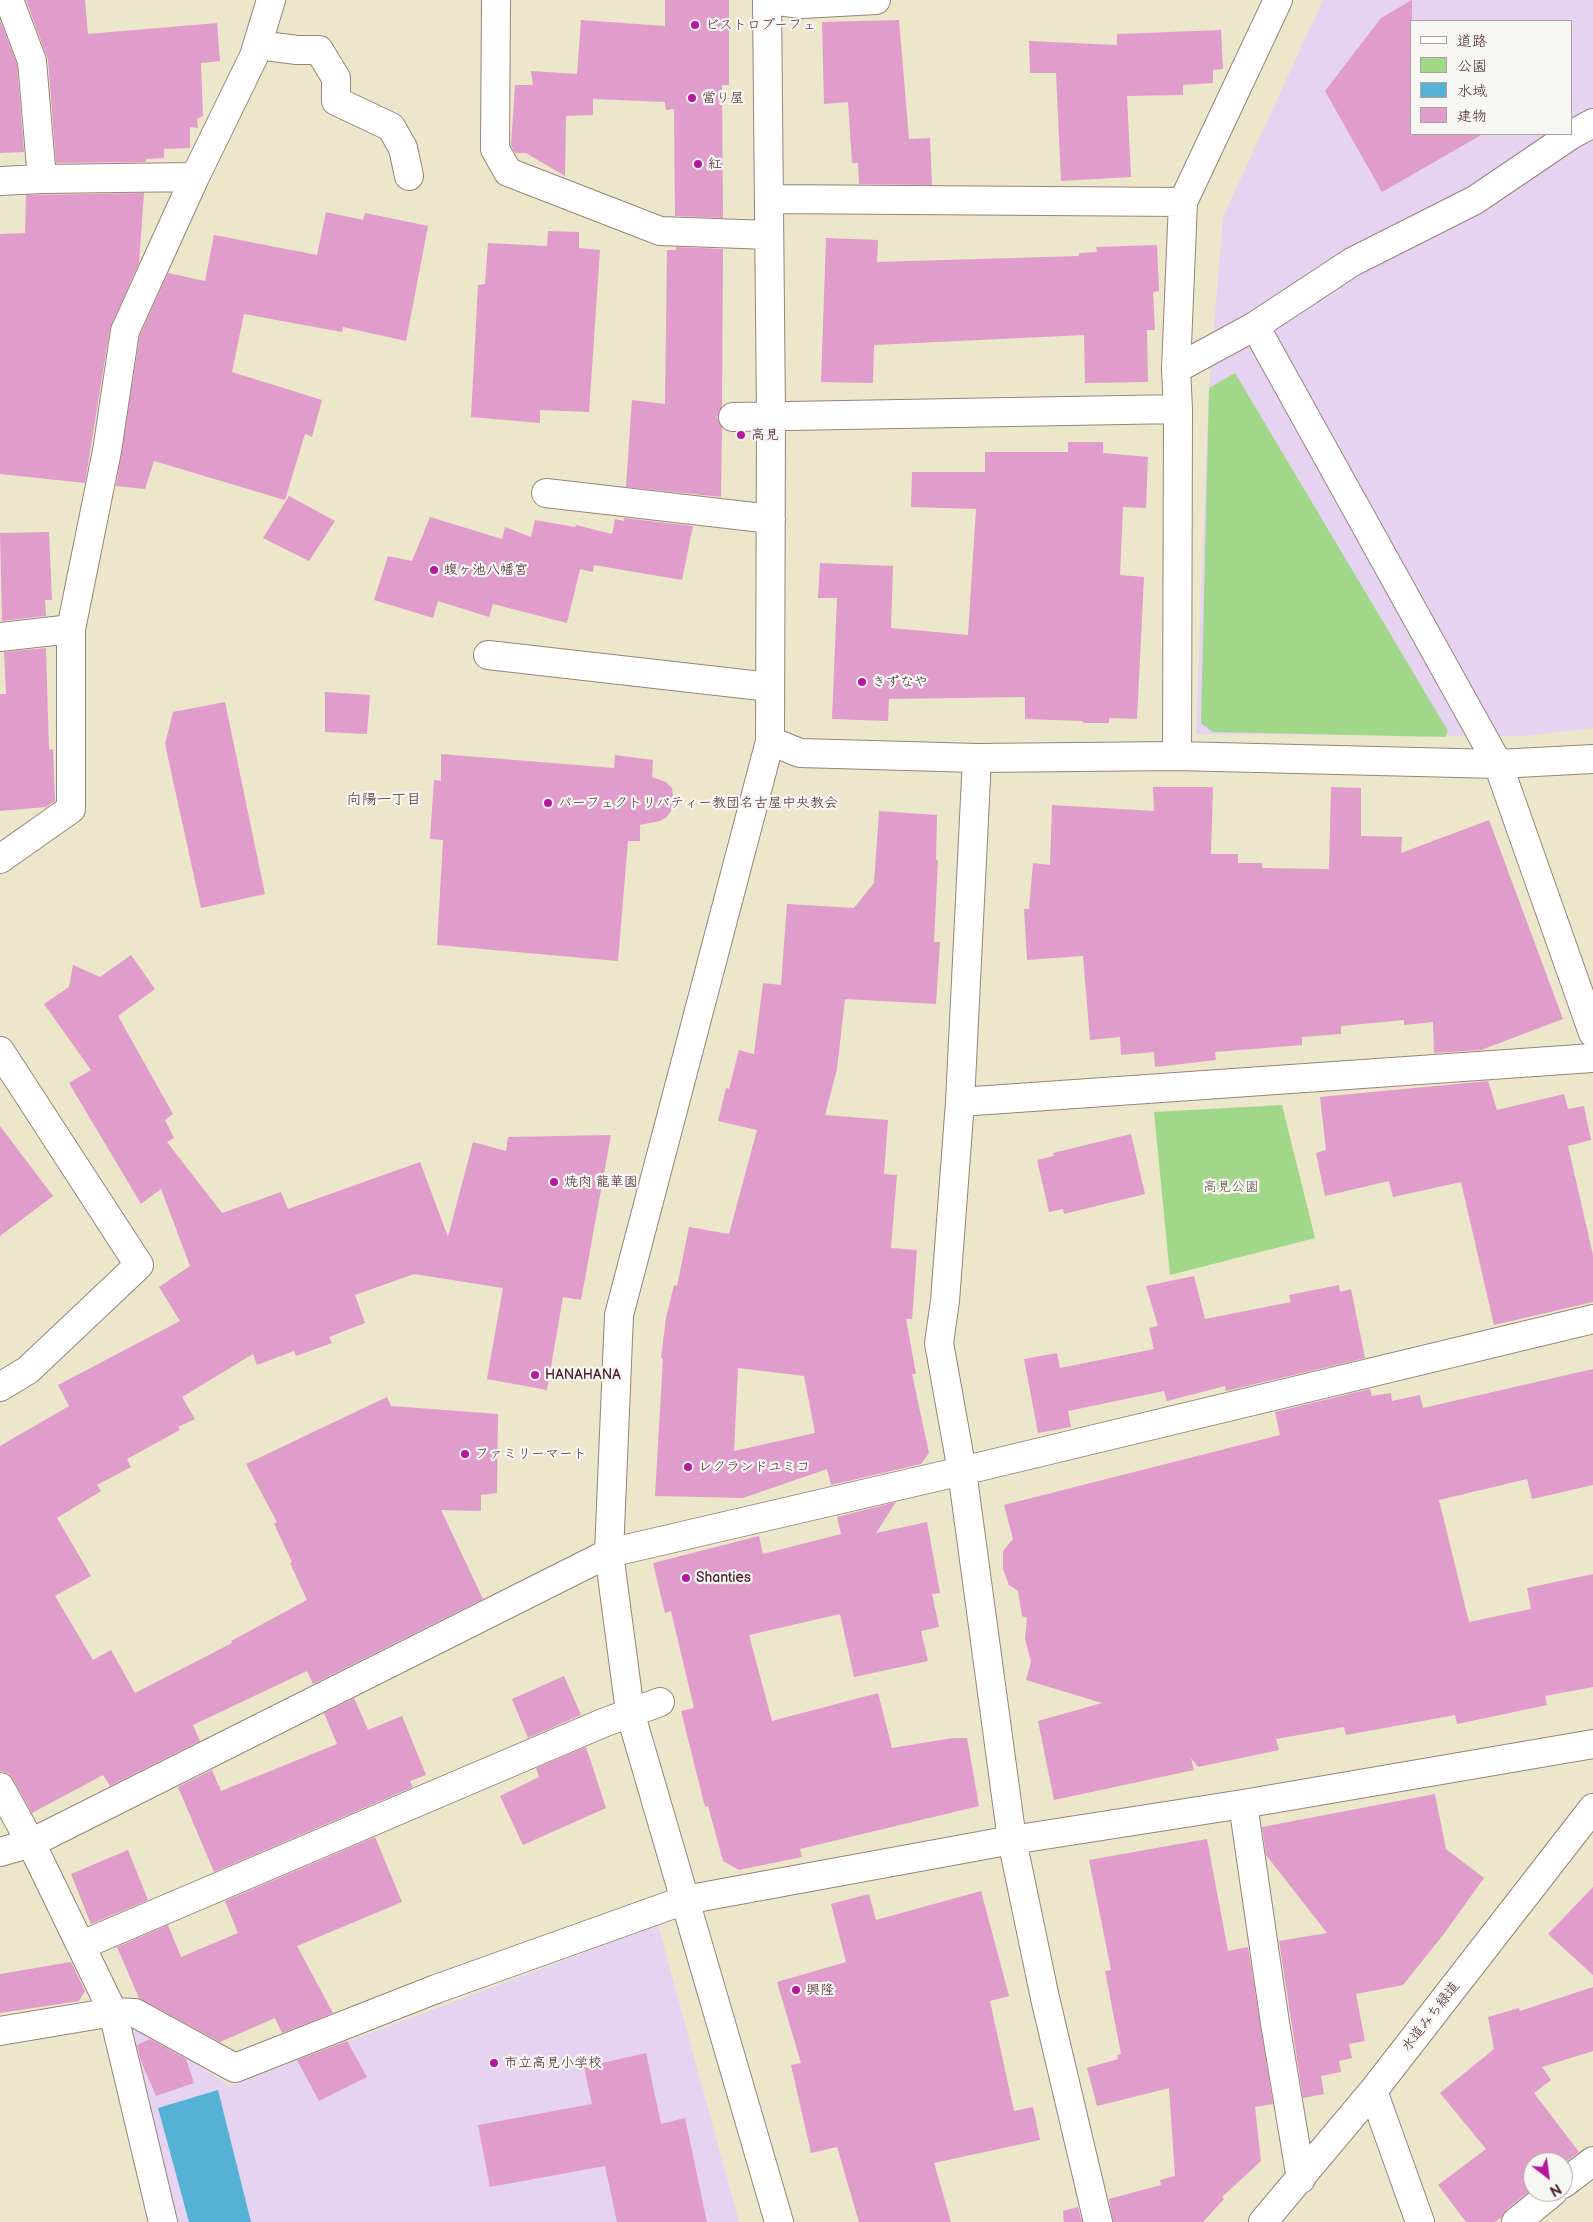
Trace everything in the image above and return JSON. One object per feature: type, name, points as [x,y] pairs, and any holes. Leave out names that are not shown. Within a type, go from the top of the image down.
[{"type":"street","points":[[9,0],[32,61],[42,179]]},
{"type":"street","points":[[0,859],[71,809],[71,629],[107,451],[125,331],[195,177],[254,56],[271,0]]},
{"type":"street","points":[[496,0],[495,150],[508,172],[660,231],[769,235]]},
{"type":"street","points":[[779,2222],[630,1712],[609,1553],[618,1315],[770,741],[771,416],[768,0],[802,4],[876,0]]},
{"type":"street","points":[[1177,756],[1178,409],[1176,369],[1182,202],[1278,0]]},
{"type":"street","points":[[258,45],[297,50],[319,50],[336,78],[336,101],[390,126],[403,148],[409,176]]},
{"type":"street","points":[[1573,134],[1593,123]]},
{"type":"street","points":[[1176,369],[1254,326],[1352,262],[1475,200],[1571,135]]},
{"type":"street","points":[[0,181],[195,177]]},
{"type":"street","points":[[770,199],[1182,202]]},
{"type":"street","points":[[1254,326],[1498,764],[1593,1033]]},
{"type":"street","points":[[733,417],[1178,409]]},
{"type":"street","points":[[546,493],[771,518]]},
{"type":"street","points":[[0,637],[71,629]]},
{"type":"street","points":[[488,655],[770,687]]},
{"type":"street","points":[[770,741],[800,754],[977,758],[1177,756],[1498,764],[1593,759]]},
{"type":"street","points":[[977,758],[960,1102],[945,1300],[939,1343],[962,1472],[1012,1840],[1045,1998],[1098,2222]]},
{"type":"street","points":[[0,1051],[139,1265],[28,1370],[0,1388]]},
{"type":"street","points":[[960,1102],[1593,1058]]},
{"type":"street","points":[[0,1852],[31,1843],[609,1553],[962,1472],[1593,1319]]},
{"type":"street","points":[[82,1945],[630,1712],[660,1702]]},
{"type":"street","points":[[0,2032],[113,2012],[135,2013],[235,2068],[436,1990],[685,1900],[1012,1840],[1243,1804],[1593,1744]]},
{"type":"street","points":[[0,1787],[31,1843],[113,2012],[163,2222]]},
{"type":"street","points":[[1243,1804],[1275,2023],[1301,2178]]},
{"type":"street","name":"水道みち緑道","points":[[1263,2222],[1374,2091],[1593,1808]]},
{"type":"street","points":[[1374,2091],[1420,2222]]},
{"type":"street","points":[[1573,2176],[1593,2160]]},
{"type":"street","points":[[1516,2222],[1541,2202]]},
{"type":"shaded area","points":[[1323,0],[1593,0],[1593,728],[1525,736],[1196,734],[1209,388],[1223,217]]},
{"type":"shaded area","name":"市立高見小学校","points":[[658,1925],[739,2222],[177,2222],[128,2040],[139,2027],[230,2086]]},
{"type":"green space","points":[[1235,373],[1448,731],[1445,737],[1213,732],[1201,723],[1209,388]]},
{"type":"green space","name":"高見公園","points":[[1282,1105],[1315,1238],[1170,1275],[1154,1112]]},
{"type":"water","points":[[218,2090],[251,2222],[189,2222],[158,2108]]},
{"type":"building","points":[[26,0],[85,0],[88,34],[217,23],[220,61],[201,63],[203,116],[197,119],[198,128],[190,127],[190,148],[164,149],[164,158],[146,159],[146,162],[56,163],[48,60]]},
{"type":"building","points":[[665,0],[729,0],[729,85],[722,85],[723,218],[675,216],[674,109],[666,110],[665,102],[593,99],[593,115],[566,116],[565,176],[526,153],[515,153],[511,145],[515,85],[533,85],[531,71],[577,74],[581,20],[665,26]]},
{"type":"building","points":[[1412,0],[1412,20],[1410,20],[1410,135],[1481,135],[1382,192],[1325,91],[1381,18]]},
{"type":"building","points":[[0,20],[17,64],[24,152],[0,153]]},
{"type":"building","points":[[899,20],[909,139],[930,138],[932,185],[859,184],[858,163],[852,163],[848,102],[824,104],[822,22]]},
{"type":"building","points":[[1221,30],[1223,69],[1213,70],[1213,83],[1183,85],[1183,95],[1127,96],[1131,177],[1061,181],[1056,73],[1030,73],[1029,41],[1117,45],[1117,34]]},
{"type":"building","points":[[144,193],[139,263],[110,328],[85,483],[0,474],[0,234],[25,233],[26,195]]},
{"type":"building","points":[[326,212],[363,220],[365,213],[428,226],[406,341],[343,327],[342,332],[244,314],[232,372],[322,400],[312,437],[305,434],[285,500],[154,461],[145,489],[116,486],[140,335],[168,273],[205,281],[214,235],[317,255]]},
{"type":"building","points":[[548,231],[579,232],[579,248],[600,250],[589,412],[540,410],[540,423],[471,417],[478,285],[485,284],[488,243],[547,246]]},
{"type":"building","points":[[826,238],[878,240],[877,262],[1079,256],[1079,253],[1097,252],[1096,247],[1157,245],[1159,291],[1153,292],[1155,330],[1147,330],[1148,382],[1085,383],[1084,335],[874,345],[873,383],[821,382]]},
{"type":"building","points":[[676,247],[723,249],[722,406],[717,417],[722,427],[721,497],[626,487],[632,400],[665,404],[667,250],[676,250]]},
{"type":"building","points":[[1068,442],[1103,442],[1103,453],[1148,457],[1146,508],[1123,507],[1120,575],[1144,577],[1137,719],[1109,718],[1109,723],[1084,723],[1082,721],[1025,719],[1025,697],[889,699],[888,721],[832,719],[837,598],[818,598],[820,563],[893,566],[891,628],[968,635],[976,509],[911,507],[912,472],[985,472],[985,452],[1068,452]]},
{"type":"building","points":[[289,496],[335,521],[309,561],[263,538]]},
{"type":"building","points":[[430,517],[502,539],[505,527],[531,537],[535,520],[575,527],[576,525],[612,534],[615,519],[624,521],[624,518],[693,526],[682,580],[594,565],[593,572],[580,569],[567,623],[493,604],[489,617],[438,601],[433,618],[374,600],[388,556],[412,561]]},
{"type":"building","points":[[49,532],[52,600],[45,600],[46,616],[2,621],[0,533]]},
{"type":"building","points":[[46,648],[49,750],[53,749],[55,801],[46,807],[0,811],[0,694],[6,694],[4,652]]},
{"type":"building","points":[[325,692],[370,695],[367,734],[325,732]]},
{"type":"building","points":[[225,702],[265,894],[201,908],[165,744],[173,712]]},
{"type":"building","points":[[441,754],[614,768],[615,755],[653,760],[652,777],[666,782],[672,788],[674,806],[667,817],[660,821],[640,825],[640,841],[628,841],[618,961],[437,945],[443,840],[430,839],[434,780],[441,781]]},
{"type":"building","points":[[1153,787],[1213,787],[1211,854],[1238,854],[1238,863],[1262,863],[1262,868],[1329,869],[1331,787],[1361,788],[1361,836],[1402,837],[1401,853],[1489,820],[1563,1019],[1481,1050],[1434,1053],[1433,1022],[1404,1025],[1404,1020],[1341,1026],[1341,1034],[1302,1037],[1302,1045],[1215,1052],[1216,1060],[1155,1067],[1154,1052],[1121,1055],[1120,1037],[1090,1040],[1083,956],[1027,960],[1024,909],[1029,909],[1033,863],[1050,865],[1052,805],[1154,811]]},
{"type":"building","points":[[879,811],[937,815],[936,860],[938,860],[934,942],[940,942],[936,1004],[845,999],[837,1069],[825,1115],[888,1120],[884,1174],[897,1175],[891,1248],[917,1250],[912,1319],[906,1319],[916,1374],[912,1374],[929,1453],[921,1464],[831,1485],[827,1469],[743,1498],[655,1496],[663,1358],[661,1358],[666,1318],[674,1285],[677,1286],[689,1227],[729,1234],[757,1130],[718,1121],[726,1088],[729,1089],[739,1050],[754,1054],[763,983],[781,985],[787,904],[854,908],[874,883]],"holes":[[[738,1368],[804,1376],[815,1433],[734,1451]]]},
{"type":"building","points":[[131,955],[155,989],[118,1016],[173,1114],[165,1120],[174,1138],[167,1142],[222,1213],[281,1192],[288,1209],[420,1162],[448,1237],[473,1142],[506,1151],[508,1137],[611,1135],[581,1300],[563,1297],[547,1390],[487,1379],[503,1288],[414,1274],[355,1295],[365,1323],[329,1337],[332,1343],[296,1356],[294,1351],[257,1365],[253,1354],[182,1397],[195,1419],[178,1427],[180,1430],[127,1459],[131,1467],[97,1485],[101,1491],[57,1518],[91,1576],[55,1596],[93,1660],[111,1650],[135,1693],[232,1643],[231,1641],[307,1600],[274,1524],[277,1522],[246,1464],[387,1397],[391,1406],[498,1414],[497,1493],[481,1495],[481,1511],[441,1510],[483,1599],[313,1684],[307,1671],[193,1725],[200,1741],[110,1786],[103,1775],[32,1813],[13,1779],[8,1773],[0,1771],[0,1446],[69,1406],[58,1385],[180,1321],[159,1287],[190,1266],[161,1189],[141,1204],[69,1083],[91,1070],[44,1004],[69,987],[73,965],[100,977]]},
{"type":"building","points":[[1488,1081],[1497,1110],[1564,1094],[1568,1109],[1584,1106],[1591,1140],[1568,1146],[1593,1255],[1593,1302],[1494,1325],[1461,1182],[1393,1197],[1389,1181],[1325,1196],[1316,1153],[1326,1150],[1320,1097]]},
{"type":"building","points":[[0,1126],[53,1196],[0,1236]]},
{"type":"building","points":[[1131,1134],[1145,1194],[1064,1214],[1063,1209],[1049,1212],[1037,1160],[1054,1156],[1053,1153]]},
{"type":"building","points":[[1194,1276],[1205,1319],[1291,1302],[1289,1295],[1339,1285],[1340,1292],[1351,1289],[1365,1358],[1226,1391],[1225,1386],[1167,1401],[1164,1391],[1068,1411],[1071,1427],[1038,1433],[1024,1359],[1057,1353],[1060,1368],[1154,1349],[1149,1328],[1158,1326],[1146,1286]]},
{"type":"building","points":[[1593,1369],[1593,1485],[1532,1499],[1527,1479],[1439,1500],[1469,1622],[1531,1609],[1527,1588],[1593,1574],[1593,1687],[1545,1696],[1547,1705],[1457,1724],[1455,1715],[1346,1735],[1344,1727],[1276,1739],[1279,1750],[1198,1767],[1191,1758],[1194,1770],[1054,1800],[1038,1721],[1102,1703],[1026,1680],[1031,1662],[1025,1639],[1027,1618],[1022,1616],[1018,1591],[1009,1585],[1003,1569],[1003,1551],[1013,1539],[1004,1505],[1280,1435],[1275,1412],[1370,1389],[1372,1396],[1391,1393],[1392,1401],[1420,1395],[1423,1408]]},
{"type":"building","points":[[896,1502],[876,1533],[927,1522],[940,1593],[932,1594],[939,1627],[921,1631],[928,1661],[854,1677],[840,1614],[749,1635],[772,1721],[878,1693],[892,1748],[953,1738],[967,1738],[979,1806],[800,1849],[802,1857],[739,1870],[723,1861],[708,1806],[705,1807],[681,1711],[694,1708],[671,1611],[665,1613],[653,1563],[759,1536],[763,1554],[841,1534],[837,1517]]},
{"type":"building","points":[[564,1676],[581,1715],[528,1738],[512,1699]]},
{"type":"building","points":[[354,1698],[368,1730],[402,1716],[426,1775],[410,1781],[413,1787],[214,1872],[178,1787],[212,1770],[221,1791],[337,1744],[324,1713]]},
{"type":"building","points":[[586,1747],[606,1808],[523,1845],[500,1796],[539,1777],[536,1768]]},
{"type":"building","points":[[1435,1794],[1446,1849],[1484,1878],[1443,1935],[1403,1985],[1356,1994],[1365,2041],[1349,2044],[1352,2058],[1339,2061],[1341,2072],[1321,2076],[1324,2094],[1303,2098],[1279,1941],[1327,1933],[1266,1855],[1262,1827]]},
{"type":"building","points":[[375,1837],[402,1902],[297,1946],[333,2013],[282,2033],[275,2018],[220,2042],[139,1998],[117,1947],[168,1925],[181,1957],[238,1933],[225,1901]]},
{"type":"building","points":[[1207,1839],[1228,1951],[1248,1947],[1273,2104],[1255,2107],[1261,2161],[1222,2197],[1224,2199],[1203,2222],[1113,2222],[1109,2199],[1161,2185],[1160,2180],[1175,2176],[1169,2088],[1097,2106],[1087,2068],[1118,2059],[1117,2055],[1121,2054],[1105,1971],[1111,1970],[1089,1860]]},
{"type":"building","points":[[128,1850],[148,1900],[91,1924],[71,1874]]},
{"type":"building","points":[[1593,1887],[1593,1975],[1548,1934]]},
{"type":"building","points":[[981,1891],[1009,1996],[990,2001],[1014,2111],[1033,2107],[1040,2140],[934,2163],[951,2222],[859,2222],[837,2147],[811,2153],[791,2065],[801,2063],[777,1982],[846,1962],[831,1904],[869,1894],[876,1920]]},
{"type":"building","points":[[71,1962],[85,1991],[79,2001],[0,2013],[0,1974]]},
{"type":"building","points":[[1593,1987],[1593,2051],[1542,2067],[1551,2080],[1534,2093],[1579,2152],[1573,2156],[1573,2152],[1523,2152],[1523,2196],[1495,2222],[1466,2222],[1438,2185],[1486,2149],[1440,2093],[1494,2049],[1488,2017],[1519,2008],[1520,2011]]},
{"type":"building","points":[[150,2039],[186,2059],[194,2083],[156,2096],[141,2061],[137,2045]]},
{"type":"building","points":[[347,2041],[367,2077],[319,2101],[297,2060]]},
{"type":"building","points":[[646,2053],[661,2124],[685,2118],[707,2222],[617,2222],[605,2166],[490,2187],[478,2125],[592,2104],[584,2067]]},
{"type":"building","points":[[1078,2207],[1082,2222],[1064,2222],[1063,2211]]},
{"type":"place","name":"ビストロプーフェ","points":[[695,25]]},
{"type":"place","name":"當り屋","points":[[692,98]]},
{"type":"place","name":"紅","points":[[698,164]]},
{"type":"place","name":"高見","points":[[741,435]]},
{"type":"place","name":"蝮ヶ池八幡宮","points":[[434,570]]},
{"type":"place","name":"きずなや","points":[[862,682]]},
{"type":"place","name":"パーフェクトリバティー教団名古屋中央教会","points":[[548,803]]},
{"type":"place","name":"焼肉 龍華園","points":[[554,1182]]},
{"type":"place","name":"HANAHANA","points":[[535,1375]]},
{"type":"place","name":"ファミリーマート","points":[[465,1454]]},
{"type":"place","name":"レクランドユミコ","points":[[688,1467]]},
{"type":"place","name":"Shanties","points":[[686,1578]]},
{"type":"place","name":"興隆","points":[[796,1990]]},
{"type":"place","name":"市立高見小学校","points":[[494,2063]]},
{"type":"district","name":"向陽一丁目","points":[[384,800]]}]
